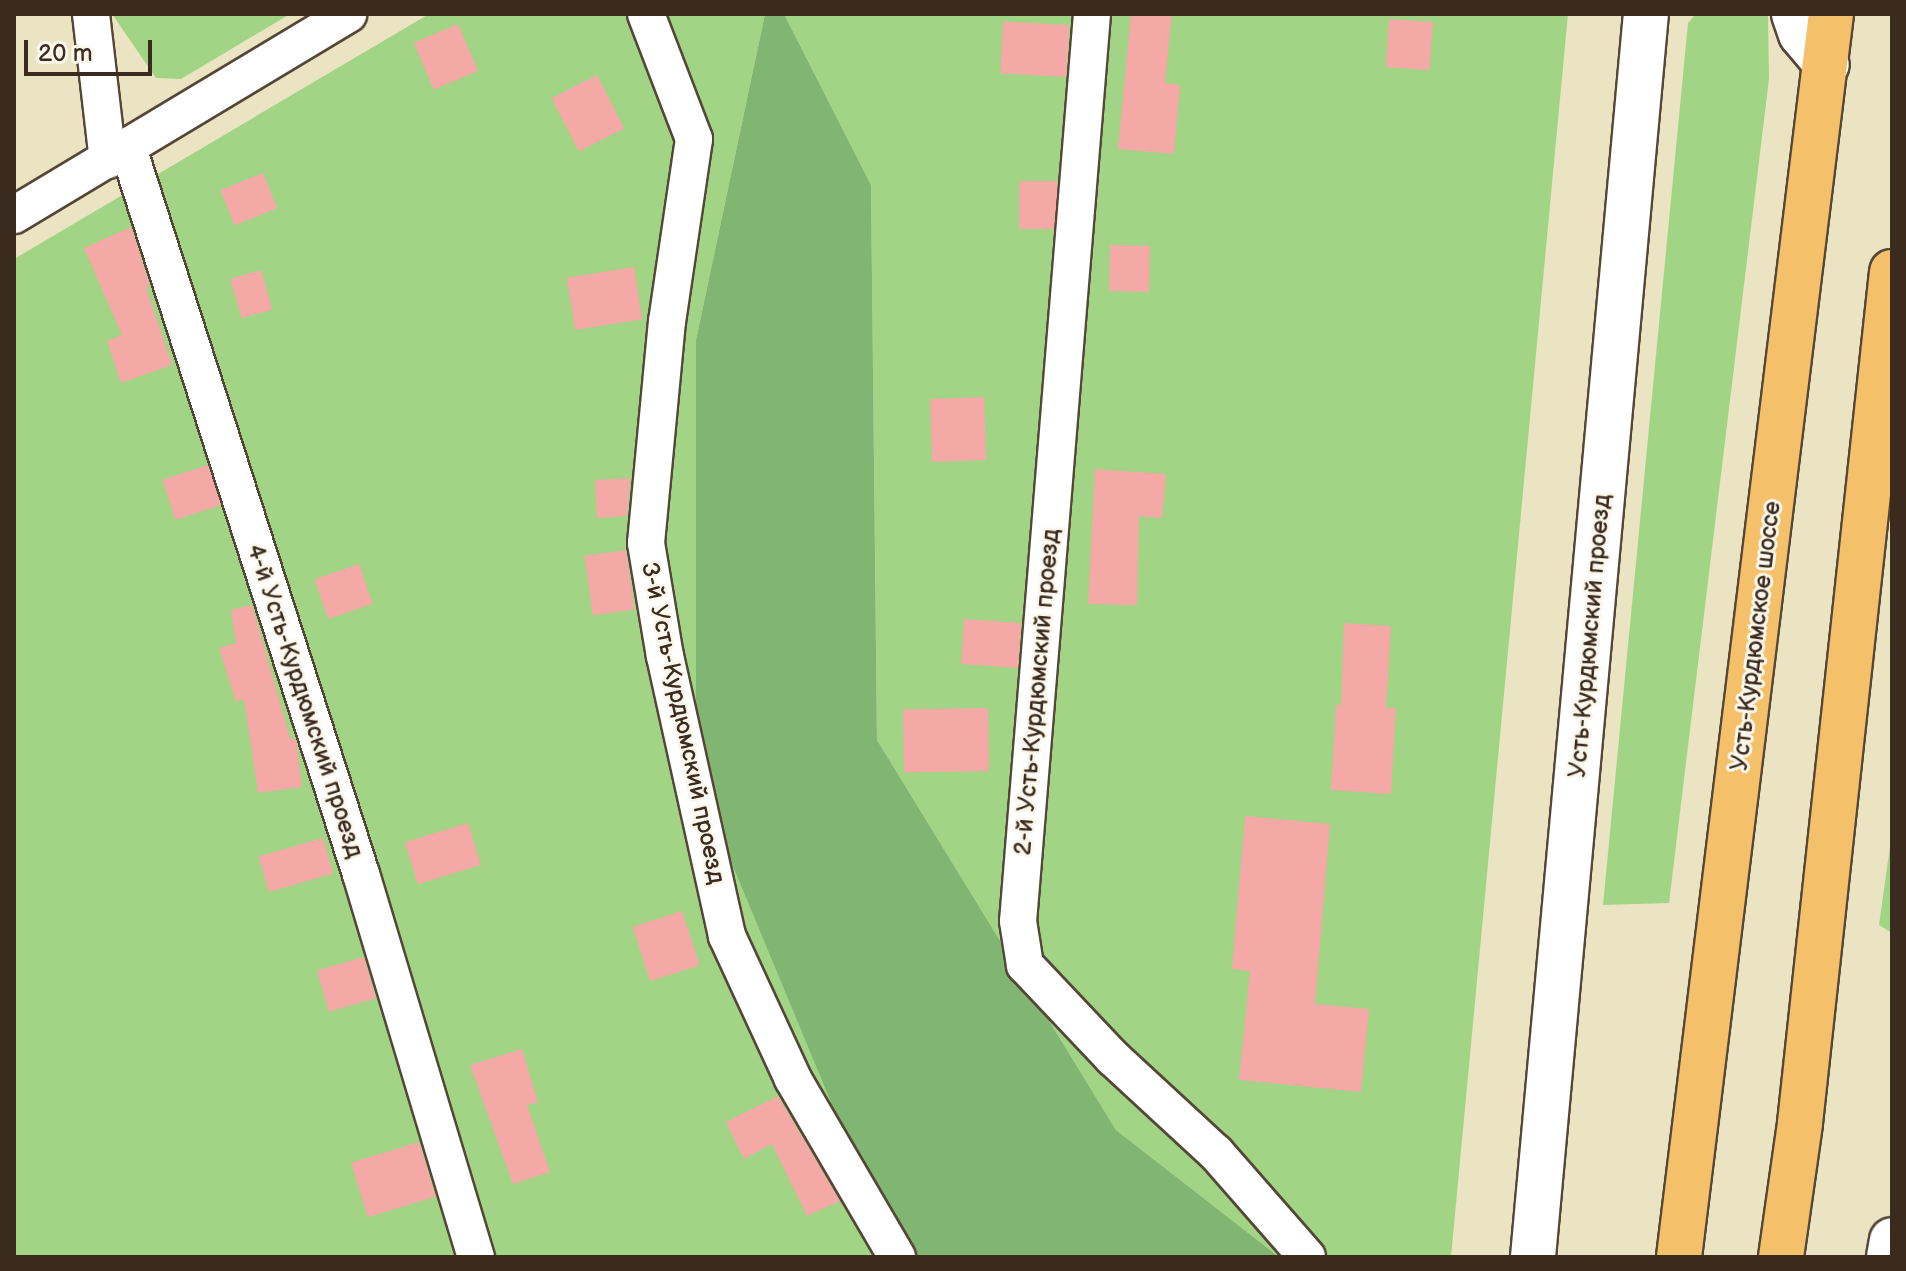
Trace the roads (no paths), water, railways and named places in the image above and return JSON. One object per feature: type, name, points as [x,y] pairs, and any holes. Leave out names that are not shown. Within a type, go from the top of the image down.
[{"type":"main road","name":"Усть-Курдюмское шоссе","points":[[1679,1257],[1831,14]]},
{"type":"main road","points":[[1781,1257],[1800,1123],[1892,272]]},
{"type":"street","name":"4-й Усть-Курдюмский проезд","points":[[91,14],[118,154],[361,874],[476,1257]]},
{"type":"street","points":[[14,215],[348,14]]},
{"type":"street","name":"3-й Усть-Курдюмский проезд","points":[[646,14],[694,139],[667,321],[646,543],[665,656],[727,936],[793,1079],[897,1257]]},
{"type":"street","name":"2-й Усть-Курдюмский проезд","points":[[1092,14],[1018,921],[1025,965],[1113,1058],[1216,1153],[1307,1257]]},
{"type":"street","name":"Усть-Курдюмский проезд","points":[[1533,1257],[1646,14]]},
{"type":"street","points":[[1794,14],[1801,34],[1827,65]]},
{"type":"street","points":[[1889,1257],[1892,1240]]}]
